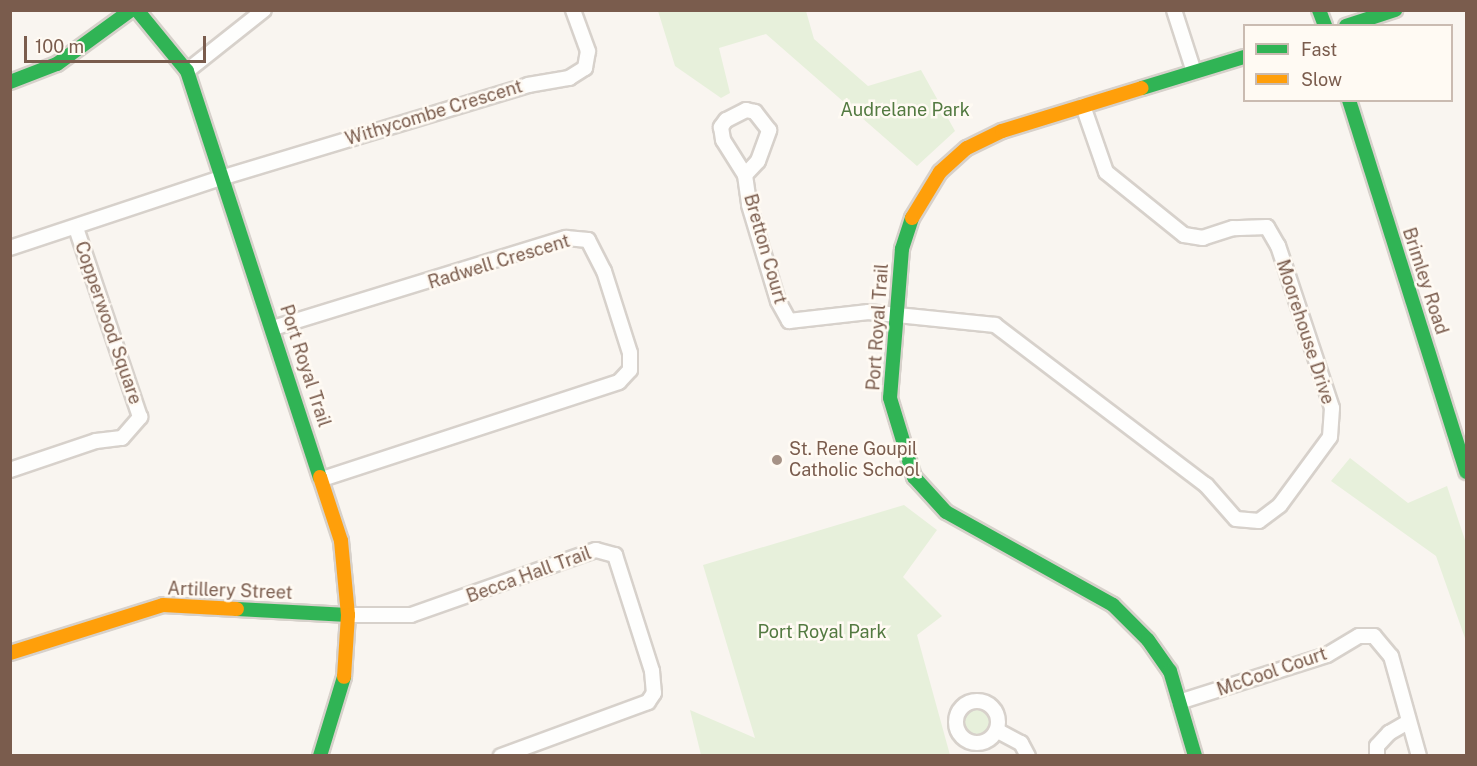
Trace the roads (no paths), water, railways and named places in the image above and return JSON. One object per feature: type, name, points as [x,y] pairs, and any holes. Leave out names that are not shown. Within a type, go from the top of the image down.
[{"type":"street","points":[[10,82],[57,64],[131,10]]},
{"type":"street","name":"Port Royal Trail","points":[[137,10],[187,71],[324,479],[342,550],[348,615],[345,673],[320,756]]},
{"type":"street","points":[[187,71],[264,10]]},
{"type":"street","name":"Withycombe Crescent","points":[[224,177],[528,85],[569,78],[585,68],[588,51],[573,10]]},
{"type":"street","points":[[1174,10],[1194,72]]},
{"type":"street","points":[[1352,24],[1395,10]]},
{"type":"street","name":"Port Royal Trail","points":[[1195,756],[1170,671],[1148,640],[1113,605],[969,528],[946,512],[914,477],[904,459],[890,398],[895,315],[906,232],[940,172],[967,148],[1002,131],[1243,58]]},
{"type":"street","name":"Brimley Road","points":[[1350,102],[1467,472]]},
{"type":"street","name":"Moorehouse Drive","points":[[895,315],[995,326],[1206,485],[1236,519],[1259,521],[1280,505],[1328,445],[1332,408],[1273,234],[1267,227],[1249,225],[1203,238],[1184,235],[1106,172],[1083,106]]},
{"type":"street","name":"Bretton Court","points":[[745,175],[758,161],[769,130],[755,112],[746,110],[730,115],[721,127],[723,140],[745,175],[765,258],[789,321],[839,312],[895,315]]},
{"type":"street","name":"Copperwood Square","points":[[10,248],[76,228],[224,177]]},
{"type":"street","name":"Copperwood Square","points":[[10,470],[96,441],[122,438],[140,417],[76,228]]},
{"type":"street","name":"Radwell Crescent","points":[[273,328],[566,238],[588,240],[601,263],[630,353],[630,370],[619,382],[324,479]]},
{"type":"street","name":"Becca Hall Trail","points":[[348,615],[411,615],[596,550],[615,555],[652,671],[650,700],[641,708],[501,756]]},
{"type":"street","name":"Artillery Street","points":[[10,653],[162,605],[348,615]]},
{"type":"street","name":"McCool Court","points":[[1179,702],[1327,655],[1359,636],[1374,636],[1390,656],[1406,723],[1415,733],[1419,756]]},
{"type":"street","points":[[1377,756],[1377,747],[1389,733],[1406,723]]},
{"type":"street","points":[[998,731],[1021,743],[1028,756]]},
{"type":"place","name":"St. Rene Goupil Catholic School","points":[[777,460]]},
{"type":"park label","name":"Audrelane Park","points":[[905,110]]},
{"type":"park label","name":"Port Royal Park","points":[[822,632]]}]
